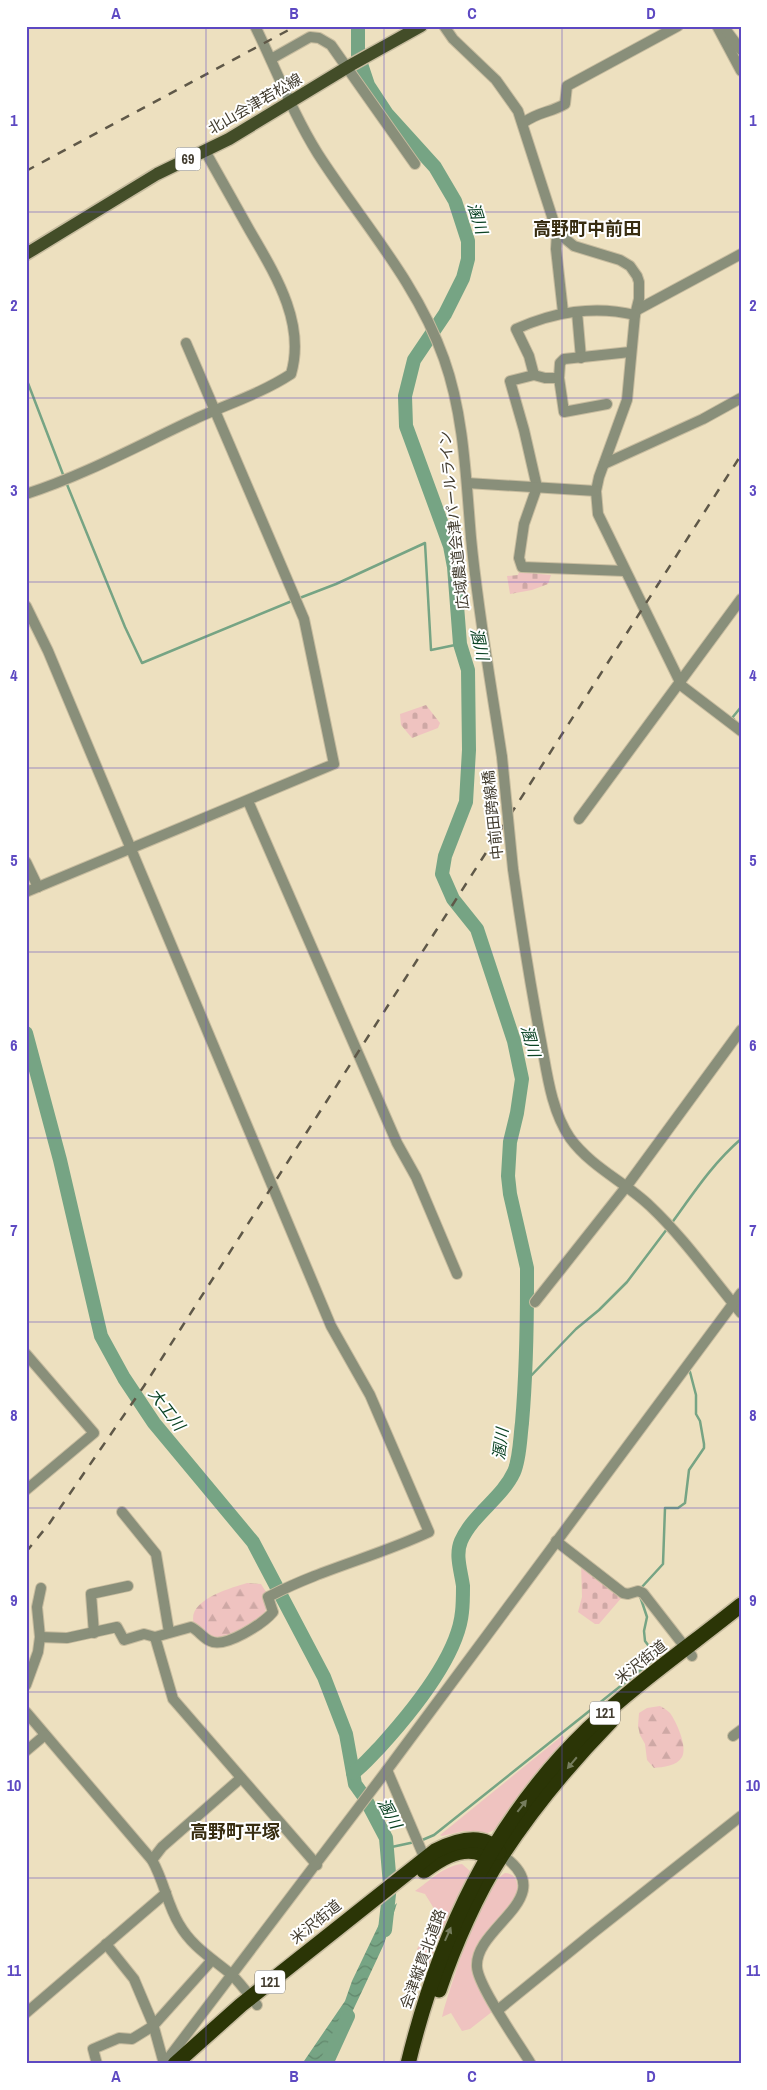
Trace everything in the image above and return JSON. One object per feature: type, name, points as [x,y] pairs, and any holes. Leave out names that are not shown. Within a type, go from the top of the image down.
[{"type":"highway","name":"米沢街道","points":[[185,2064],[254,2001],[425,1863],[464,1852],[478,1852],[491,1860],[596,1736],[741,1605]]},
{"type":"highway","name":"米沢街道","points":[[690,1652],[741,1617]]},
{"type":"highway","name":"会津縦貫北道路","points":[[408,2064],[443,1946],[491,1860]]},
{"type":"highway","name":"会津縦貫北道路","points":[[417,2064],[441,1983],[475,1906],[491,1860]]},
{"type":"highway","name":"米沢街道","points":[[175,2064],[216,2026],[254,2001]]},
{"type":"main road","name":"北山会津若松線","points":[[26,254],[157,174],[229,139],[372,53],[421,26]]},
{"type":"street","points":[[255,26],[291,103]]},
{"type":"street","points":[[444,26],[454,40],[496,80],[510,97],[523,123],[558,232],[556,249],[563,312]]},
{"type":"street","points":[[523,123],[538,113],[558,108],[565,104],[567,86],[678,26]]},
{"type":"street","points":[[717,26],[741,71]]},
{"type":"street","points":[[723,26],[741,50]]},
{"type":"street","points":[[271,59],[310,36],[320,38],[331,45],[350,66],[386,125],[415,164]]},
{"type":"street","name":"広域農道会津パールライン","points":[[291,103],[317,151],[388,254],[425,315],[448,374],[459,423],[479,611],[502,758]]},
{"type":"street","points":[[26,494],[96,465],[214,410],[257,393],[291,374],[294,353],[291,317],[280,284],[205,151]]},
{"type":"street","points":[[558,232],[574,246],[620,260],[630,266],[639,282],[639,299],[630,352],[627,400],[596,491],[598,514],[680,682],[694,696],[741,731]]},
{"type":"street","points":[[534,375],[529,356],[516,329],[563,312],[613,310],[636,312],[741,254]]},
{"type":"street","points":[[577,312],[581,358]]},
{"type":"street","points":[[26,892],[334,764],[304,620],[186,342]]},
{"type":"street","points":[[607,404],[564,412],[559,378],[560,363],[564,359],[630,352]]},
{"type":"street","points":[[559,378],[545,378],[534,375],[510,381],[537,487],[524,524],[519,558],[522,567],[625,571]]},
{"type":"street","points":[[604,464],[703,419],[741,398]]},
{"type":"street","points":[[466,483],[596,491]]},
{"type":"street","points":[[579,819],[741,599]]},
{"type":"street","points":[[26,606],[48,651],[331,1326],[370,1395],[429,1532],[381,1553],[292,1584],[268,1597],[273,1612],[267,1619],[227,1641],[219,1643],[210,1642],[198,1630],[191,1627],[155,1637],[144,1634],[124,1640],[116,1627],[67,1638],[40,1637]]},
{"type":"street","name":"中前田跨線橋","points":[[502,758],[513,869],[532,995],[549,1082],[558,1115],[570,1138],[585,1156],[663,1218],[733,1303]]},
{"type":"street","points":[[248,801],[393,1134],[416,1176],[458,1274]]},
{"type":"street","points":[[26,862],[38,887]]},
{"type":"street","points":[[535,1302],[626,1187],[741,1030]]},
{"type":"street","points":[[164,2064],[378,1784],[741,1293]]},
{"type":"street","points":[[733,1303],[741,1313]]},
{"type":"street","points":[[26,1354],[94,1433],[26,1490]]},
{"type":"street","points":[[122,1512],[156,1554],[169,1632]]},
{"type":"street","points":[[556,1541],[623,1593],[628,1594],[638,1591],[643,1593],[690,1652]]},
{"type":"street","points":[[94,1633],[91,1594],[128,1586]]},
{"type":"street","points":[[26,1685],[38,1652],[40,1637],[37,1607],[41,1588]]},
{"type":"street","points":[[155,1637],[173,1699],[317,1864]]},
{"type":"street","points":[[26,1712],[152,1860],[160,1874],[179,1924],[195,1945],[233,1976],[254,2001]]},
{"type":"street","points":[[26,1751],[45,1735]]},
{"type":"street","points":[[387,1770],[425,1863]]},
{"type":"street","points":[[152,1860],[162,1847],[241,1778]]},
{"type":"street","points":[[498,2010],[741,1816]]},
{"type":"street","points":[[491,1860],[518,1870],[522,1880],[522,1894],[516,1906],[484,1943],[477,1959],[480,1980],[531,2064]]},
{"type":"street","points":[[26,2013],[166,1893]]},
{"type":"street","points":[[106,1944],[134,1979],[153,2026],[164,2064]]},
{"type":"street","points":[[97,2064],[93,2049],[119,2038],[132,2039],[153,2026],[212,1960]]},
{"type":"green space","points":[[519,572],[551,575],[548,584],[532,590],[510,594],[507,576],[518,575]]},
{"type":"green space","points":[[426,705],[440,723],[438,728],[412,738],[401,725],[400,714]]},
{"type":"green space","points":[[581,1563],[623,1596],[599,1624],[595,1624],[578,1612],[582,1597]]},
{"type":"green space","points":[[247,1583],[261,1584],[268,1595],[265,1614],[239,1640],[203,1637],[194,1624],[193,1616],[197,1608],[212,1596]]},
{"type":"green space","points":[[660,1706],[670,1713],[684,1747],[680,1760],[670,1765],[654,1768],[647,1760],[645,1744],[640,1735],[638,1726],[639,1713],[647,1708]]},
{"type":"green space","points":[[562,1736],[564,1737],[562,1743],[494,1830],[488,1833],[464,1831],[440,1835]]},
{"type":"green space","points":[[462,1864],[470,1871],[470,1878],[452,1912],[430,1964],[417,1949],[438,1915],[425,1894],[415,1891],[437,1874],[455,1865]]},
{"type":"green space","points":[[505,1873],[515,1878],[517,1885],[516,1897],[476,1950],[493,2011],[470,2029],[462,2031],[451,2013],[442,2017],[443,2013],[477,1916],[486,1897]]},
{"type":"water","points":[[397,1903],[384,1944],[346,2025],[322,2064],[302,2064],[345,2001],[352,1981],[383,1916]]},
{"type":"waterway","name":"溷川","points":[[353,1773],[380,1747],[418,1702],[442,1666],[459,1629],[463,1599],[463,1586],[458,1557],[459,1546],[466,1531],[509,1481],[518,1461],[524,1388],[527,1283],[527,1268],[510,1194],[508,1176],[510,1142],[522,1079],[514,1041],[477,929],[453,899],[442,874],[445,856],[466,802],[469,750],[468,670],[460,644],[454,567],[450,546],[406,426],[405,396],[414,360],[445,314],[463,278],[468,259],[468,241],[455,201],[435,167],[387,114],[368,85],[358,55],[358,26]]},
{"type":"waterway","points":[[26,378],[64,477]]},
{"type":"waterway","points":[[66,482],[125,627],[142,663],[292,601]]},
{"type":"waterway","points":[[297,599],[336,584],[425,543],[431,650],[460,644]]},
{"type":"waterway","points":[[734,719],[732,718],[741,707]]},
{"type":"waterway","name":"大工川","points":[[26,1033],[60,1160],[101,1336],[124,1378],[154,1423],[253,1542],[324,1677],[346,1734],[355,1784],[365,1798],[386,1838],[390,1885],[385,1930]]},
{"type":"waterway","points":[[671,1224],[712,1169],[741,1139]]},
{"type":"waterway","points":[[526,1381],[576,1329],[599,1310],[627,1282],[667,1229]]},
{"type":"waterway","points":[[641,1588],[663,1564],[665,1508],[678,1508],[685,1503],[689,1470],[704,1448],[700,1421],[696,1414],[696,1395],[690,1372]]},
{"type":"waterway","points":[[420,1841],[434,1835],[657,1657],[645,1641],[644,1631],[647,1617],[640,1596]]},
{"type":"waterway","points":[[387,1848],[415,1842]]},
{"type":"waterway","name":"溷川","points":[[326,2064],[348,2016]]},
{"type":"railway","points":[[26,171],[296,26]]},
{"type":"railway","points":[[26,1552],[49,1524],[144,1386],[741,455]]},
{"type":"district","name":"高野町中前田","points":[[587,229]]},
{"type":"district","name":"高野町平塚","points":[[235,1832]]}]
